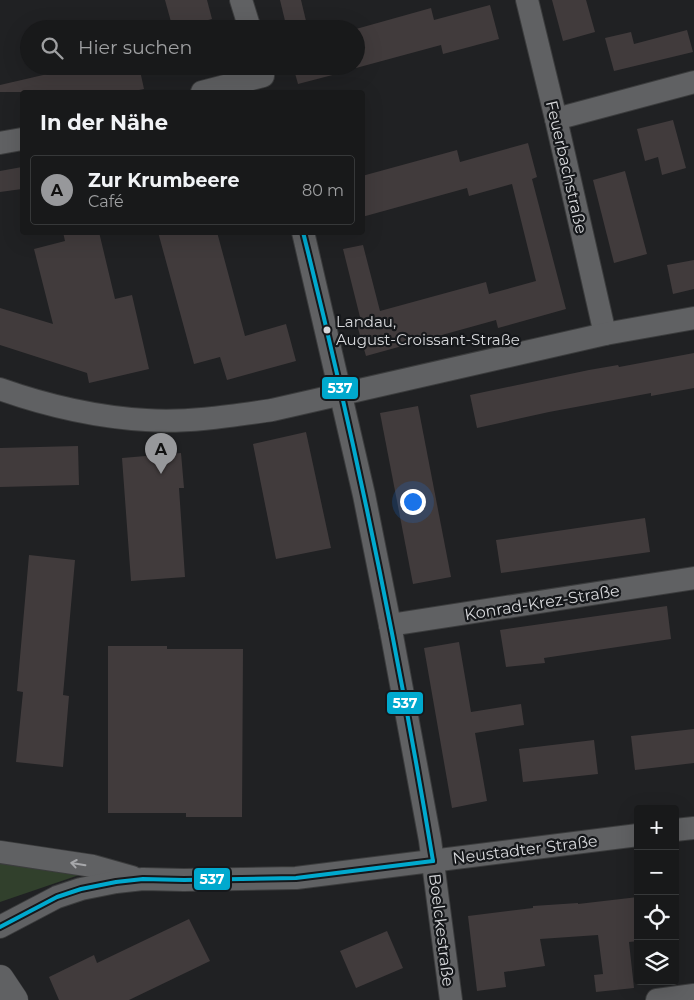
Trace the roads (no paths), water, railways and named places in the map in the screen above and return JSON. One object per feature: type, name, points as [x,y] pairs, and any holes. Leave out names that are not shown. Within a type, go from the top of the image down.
[{"type":"street","points":[[241,0],[247,20]]},
{"type":"street","name":"Feuerbachstraße","points":[[527,0],[605,334]]},
{"type":"street","points":[[211,90],[263,78]]},
{"type":"street","points":[[556,119],[694,82]]},
{"type":"street","points":[[0,143],[20,138]]},
{"type":"street","name":"Boelckestraße","points":[[304,235],[341,394],[390,625],[433,861],[451,1000]]},
{"type":"street","points":[[0,389],[96,414],[148,420],[177,420],[255,412],[605,334],[694,318]]},
{"type":"street","name":"Konrad-Krez-Straße","points":[[390,625],[694,578]]},
{"type":"street","points":[[679,830],[694,828]]},
{"type":"street","name":"Neustadter Straße","points":[[0,927],[38,906],[81,888],[116,882],[296,878],[634,836]]},
{"type":"street","name":"Neustadter Straße","points":[[0,852],[93,866],[142,880]]},
{"type":"street","points":[[0,979],[14,1000]]},
{"type":"street","points":[[657,1000],[694,995]]},
{"type":"place","name":"Landau, August-Croissant-Straße","points":[[327,330]]},
{"type":"place","name":"Zur Krumbeere","points":[[161,474]]}]
